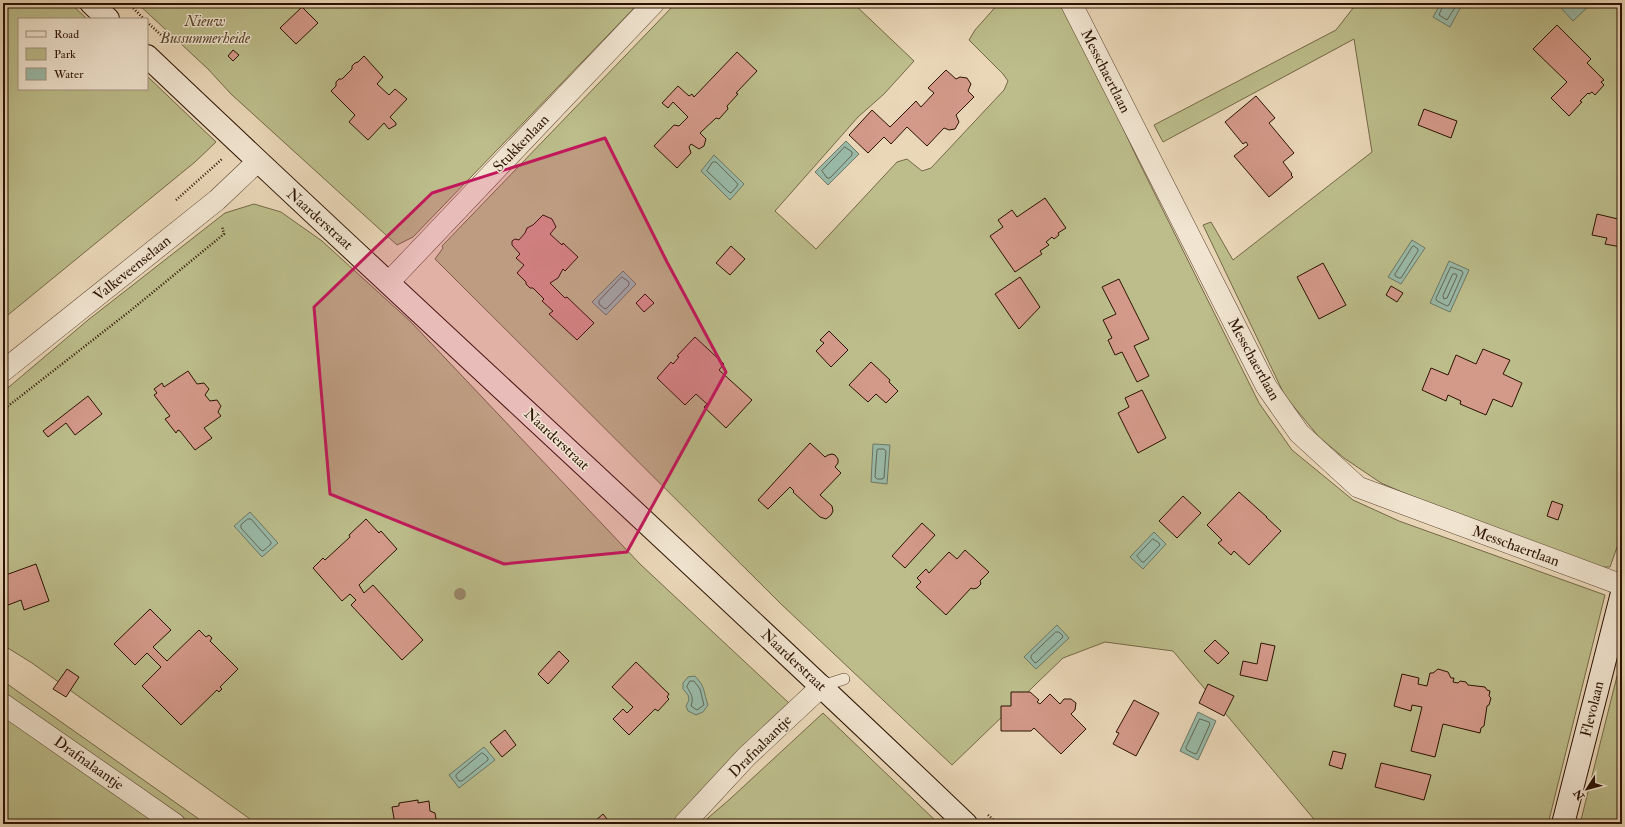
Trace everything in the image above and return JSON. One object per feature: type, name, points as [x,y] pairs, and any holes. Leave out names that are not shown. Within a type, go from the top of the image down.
[{"type":"street","points":[[91,3],[107,18]]},
{"type":"street","name":"Stukkenlaan","points":[[389,282],[654,3]]},
{"type":"street","name":"Messchaertlaan","points":[[1071,3],[1266,386],[1299,433],[1358,487],[1622,585]]},
{"type":"street","name":"Naarderstraat","points":[[148,57],[257,162],[389,282],[822,686],[966,824]]},
{"type":"street","name":"Valkeveenselaan","points":[[3,371],[217,200],[257,162]]},
{"type":"street","name":"Flevolaan","points":[[1563,824],[1622,593]]},
{"type":"street","name":"Drafnalaantje","points":[[684,824],[746,757],[822,686]]},
{"type":"street","name":"Drafnalaantje","points":[[3,704],[175,824]]},
{"type":"lane","name":"Drafnalaantje","points":[[822,686],[844,679]]},
{"type":"path","points":[[127,3],[143,18]]},
{"type":"highlighted area","points":[[605,138],[667,262],[726,372],[627,552],[504,564],[330,494],[314,307],[432,193]]},
{"type":"green space","points":[[3,3],[70,3],[86,18],[18,18],[18,90],[148,90],[148,77],[216,142],[195,162],[3,319]]},
{"type":"green space","name":"Nieuw Bussummerheide","points":[[137,3],[639,3],[413,237],[397,245],[231,94],[208,69]]},
{"type":"green space","points":[[676,3],[853,3],[914,61],[884,94],[858,117],[775,211],[816,249],[897,162],[907,159],[922,171],[931,168],[1004,90],[1008,81],[1003,74],[969,40],[975,30],[999,3],[1064,3],[1138,160],[1259,403],[1292,450],[1353,500],[1399,521],[1605,595],[1548,824],[1318,824],[1173,651],[1105,642],[1063,658],[952,765],[781,604],[435,259],[443,248],[442,246]]},
{"type":"green space","points":[[1357,3],[1622,3],[1622,533],[1610,567],[1602,567],[1495,532],[1381,483],[1344,458],[1319,437],[1285,396],[1203,225],[1211,222],[1233,260],[1372,152],[1354,39],[1163,142],[1154,125],[1336,30]]},
{"type":"green space","points":[[254,204],[281,212],[322,241],[411,322],[640,564],[790,704],[671,824],[257,824],[32,663],[3,645],[3,392],[88,320],[225,213]]},
{"type":"green space","points":[[1622,656],[1622,824],[1580,824]]},
{"type":"green space","points":[[3,681],[206,824],[3,824]]},
{"type":"green space","points":[[823,713],[939,824],[701,824],[730,799]]},
{"type":"water","points":[[1441,3],[1463,3],[1450,27],[1433,17]]},
{"type":"water","points":[[1566,3],[1592,3],[1573,21],[1561,8]]},
{"type":"water","points":[[846,141],[859,154],[828,185],[815,172]]},
{"type":"water","points":[[714,155],[744,184],[730,200],[701,171]]},
{"type":"water","points":[[1412,240],[1425,248],[1401,284],[1388,277]]},
{"type":"water","points":[[1449,261],[1469,270],[1450,312],[1430,303]]},
{"type":"water","points":[[623,271],[636,284],[606,315],[592,302]]},
{"type":"water","points":[[873,444],[890,445],[887,484],[871,482]]},
{"type":"water","points":[[250,512],[278,543],[262,557],[234,526]]},
{"type":"water","points":[[1154,532],[1166,544],[1143,569],[1130,557]]},
{"type":"water","points":[[1057,625],[1069,638],[1036,669],[1024,657]]},
{"type":"water","points":[[695,676],[703,687],[708,705],[703,712],[696,715],[688,711],[686,706],[689,700],[688,695],[683,689],[683,683],[688,677]]},
{"type":"water","points":[[1198,712],[1216,721],[1198,760],[1180,751]]},
{"type":"water","points":[[484,747],[495,760],[459,788],[449,775]]},
{"type":"building","points":[[302,7],[318,23],[296,44],[280,28]]},
{"type":"building","points":[[1557,25],[1591,59],[1587,63],[1604,80],[1601,82],[1604,85],[1595,95],[1592,92],[1589,94],[1588,93],[1569,116],[1551,98],[1567,82],[1533,49]]},
{"type":"building","points":[[233,50],[239,55],[233,61],[228,56]]},
{"type":"building","points":[[737,52],[757,71],[736,93],[738,94],[727,106],[728,109],[719,119],[716,118],[700,133],[706,139],[704,146],[699,149],[691,144],[689,147],[691,153],[677,168],[654,146],[674,125],[679,126],[688,117],[673,102],[668,108],[662,103],[678,86],[689,96],[692,94],[694,97]]},
{"type":"building","points":[[364,56],[383,77],[377,84],[389,95],[395,89],[407,99],[390,117],[396,125],[389,129],[384,123],[368,140],[349,122],[355,115],[331,91],[336,86],[336,82],[339,79],[342,79],[352,69],[352,66]]},
{"type":"building","points":[[946,70],[956,79],[960,77],[967,78],[971,84],[968,91],[974,97],[956,115],[959,122],[955,129],[949,130],[944,128],[927,146],[907,127],[891,144],[884,137],[868,153],[849,135],[872,110],[890,127],[916,101],[921,107],[934,93],[928,88]]},
{"type":"building","points":[[1256,96],[1275,118],[1269,123],[1294,153],[1283,162],[1293,177],[1269,197],[1234,156],[1248,145],[1246,142],[1243,144],[1225,122]]},
{"type":"building","points":[[1424,109],[1457,121],[1451,138],[1418,125]]},
{"type":"building","points":[[1045,198],[1066,228],[1058,233],[1059,235],[1054,239],[1052,237],[1046,242],[1049,245],[1040,251],[1042,254],[1015,272],[990,236],[1003,227],[998,220],[1012,210],[1017,217]]},
{"type":"building","points":[[1597,214],[1622,220],[1621,247],[1605,244],[1607,238],[1592,235]]},
{"type":"building","points":[[543,215],[552,219],[556,227],[550,234],[562,245],[563,243],[578,257],[565,271],[563,269],[558,278],[550,283],[594,323],[577,340],[549,314],[553,311],[542,301],[544,299],[533,288],[530,288],[517,273],[524,265],[516,258],[520,254],[512,245],[512,241],[515,239],[519,240],[527,228],[533,225]]},
{"type":"building","points":[[731,246],[745,259],[730,275],[716,263]]},
{"type":"building","points":[[1323,263],[1346,305],[1319,319],[1297,277]]},
{"type":"building","points":[[1020,277],[1040,307],[1019,329],[995,294]]},
{"type":"building","points":[[1119,279],[1149,339],[1134,346],[1149,376],[1137,382],[1122,352],[1115,355],[1108,340],[1112,338],[1103,320],[1116,314],[1102,287]]},
{"type":"building","points":[[1391,286],[1403,293],[1397,302],[1386,295]]},
{"type":"building","points":[[645,294],[654,303],[644,312],[636,303]]},
{"type":"building","points":[[829,331],[848,350],[831,367],[816,351],[824,343],[820,340]]},
{"type":"building","points":[[695,337],[724,364],[719,370],[752,400],[726,428],[704,407],[707,404],[696,394],[685,405],[657,378],[671,362],[673,364],[679,357],[677,356]]},
{"type":"building","points":[[1483,349],[1510,360],[1503,374],[1522,383],[1512,407],[1493,399],[1486,415],[1460,404],[1461,401],[1448,395],[1446,401],[1422,390],[1431,368],[1448,375],[1456,355],[1476,364]]},
{"type":"building","points":[[871,362],[890,380],[889,382],[898,391],[886,403],[876,394],[868,402],[849,385]]},
{"type":"building","points":[[188,371],[197,384],[204,383],[209,389],[205,395],[210,401],[217,400],[221,406],[218,412],[221,416],[204,428],[212,438],[195,450],[180,431],[178,430],[176,433],[165,419],[170,416],[154,395],[157,393],[154,389],[162,383],[164,387]]},
{"type":"building","points":[[1142,390],[1166,438],[1138,453],[1118,413],[1129,407],[1125,398]]},
{"type":"building","points":[[88,396],[102,414],[75,435],[66,423],[48,437],[43,431]]},
{"type":"building","points":[[810,443],[825,457],[832,454],[838,459],[838,463],[835,467],[841,473],[820,495],[832,506],[833,511],[831,515],[826,519],[820,517],[793,492],[794,491],[790,487],[768,509],[758,500]]},
{"type":"building","points":[[1239,492],[1281,531],[1249,565],[1234,551],[1231,555],[1218,543],[1222,540],[1207,525]]},
{"type":"building","points":[[1183,496],[1201,513],[1177,538],[1159,521]]},
{"type":"building","points":[[1552,501],[1563,505],[1558,520],[1547,516]]},
{"type":"building","points":[[366,519],[379,533],[381,531],[397,549],[359,585],[364,593],[373,585],[423,640],[402,660],[351,605],[356,600],[350,594],[342,601],[313,568],[323,558],[325,560],[350,537],[349,535]]},
{"type":"building","points":[[922,523],[935,535],[905,568],[892,556]]},
{"type":"building","points":[[965,550],[989,572],[980,581],[981,584],[977,588],[971,588],[946,615],[916,587],[921,582],[917,578],[926,569],[929,573],[949,552],[957,559]]},
{"type":"building","points":[[36,564],[49,601],[24,610],[21,600],[3,607],[3,576]]},
{"type":"building","points":[[150,609],[171,630],[153,647],[167,661],[199,630],[206,637],[209,635],[212,638],[210,641],[238,669],[220,687],[222,689],[219,692],[217,690],[181,725],[142,686],[161,667],[147,653],[135,665],[114,644]]},
{"type":"building","points":[[1215,640],[1229,653],[1218,664],[1204,651]]},
{"type":"building","points":[[1261,643],[1275,646],[1267,681],[1240,675],[1243,661],[1257,664]]},
{"type":"building","points":[[559,651],[569,661],[548,684],[538,674]]},
{"type":"building","points":[[636,662],[669,694],[667,697],[669,699],[658,711],[655,709],[629,735],[613,719],[623,709],[627,713],[633,707],[612,687]]},
{"type":"building","points":[[67,669],[79,677],[66,697],[53,689]]},
{"type":"building","points":[[1438,669],[1448,672],[1451,678],[1454,678],[1453,682],[1458,683],[1460,681],[1466,682],[1468,685],[1485,687],[1490,691],[1489,696],[1491,698],[1489,705],[1487,706],[1484,726],[1481,728],[1480,733],[1443,724],[1435,757],[1411,751],[1422,707],[1412,705],[1411,711],[1394,706],[1402,674],[1419,678],[1418,684],[1427,686],[1430,673],[1433,673]]},
{"type":"building","points":[[1208,684],[1234,696],[1224,716],[1199,703]]},
{"type":"building","points":[[1011,692],[1030,692],[1039,700],[1037,702],[1040,704],[1050,694],[1060,704],[1064,699],[1071,699],[1076,703],[1075,710],[1071,714],[1086,729],[1061,754],[1034,728],[1031,731],[1001,731],[1001,706],[1011,706]]},
{"type":"building","points":[[1134,700],[1159,713],[1136,756],[1113,744],[1119,733],[1116,732]]},
{"type":"building","points":[[505,730],[516,745],[502,757],[490,742]]},
{"type":"building","points":[[1333,751],[1346,754],[1342,769],[1329,765]]},
{"type":"building","points":[[1381,763],[1431,775],[1424,800],[1375,787]]},
{"type":"building","points":[[418,800],[418,803],[429,801],[430,811],[435,813],[436,819],[432,822],[432,824],[395,824],[392,807],[399,806],[399,803]]},
{"type":"building","points":[[603,814],[611,824],[598,824],[595,821]]}]
